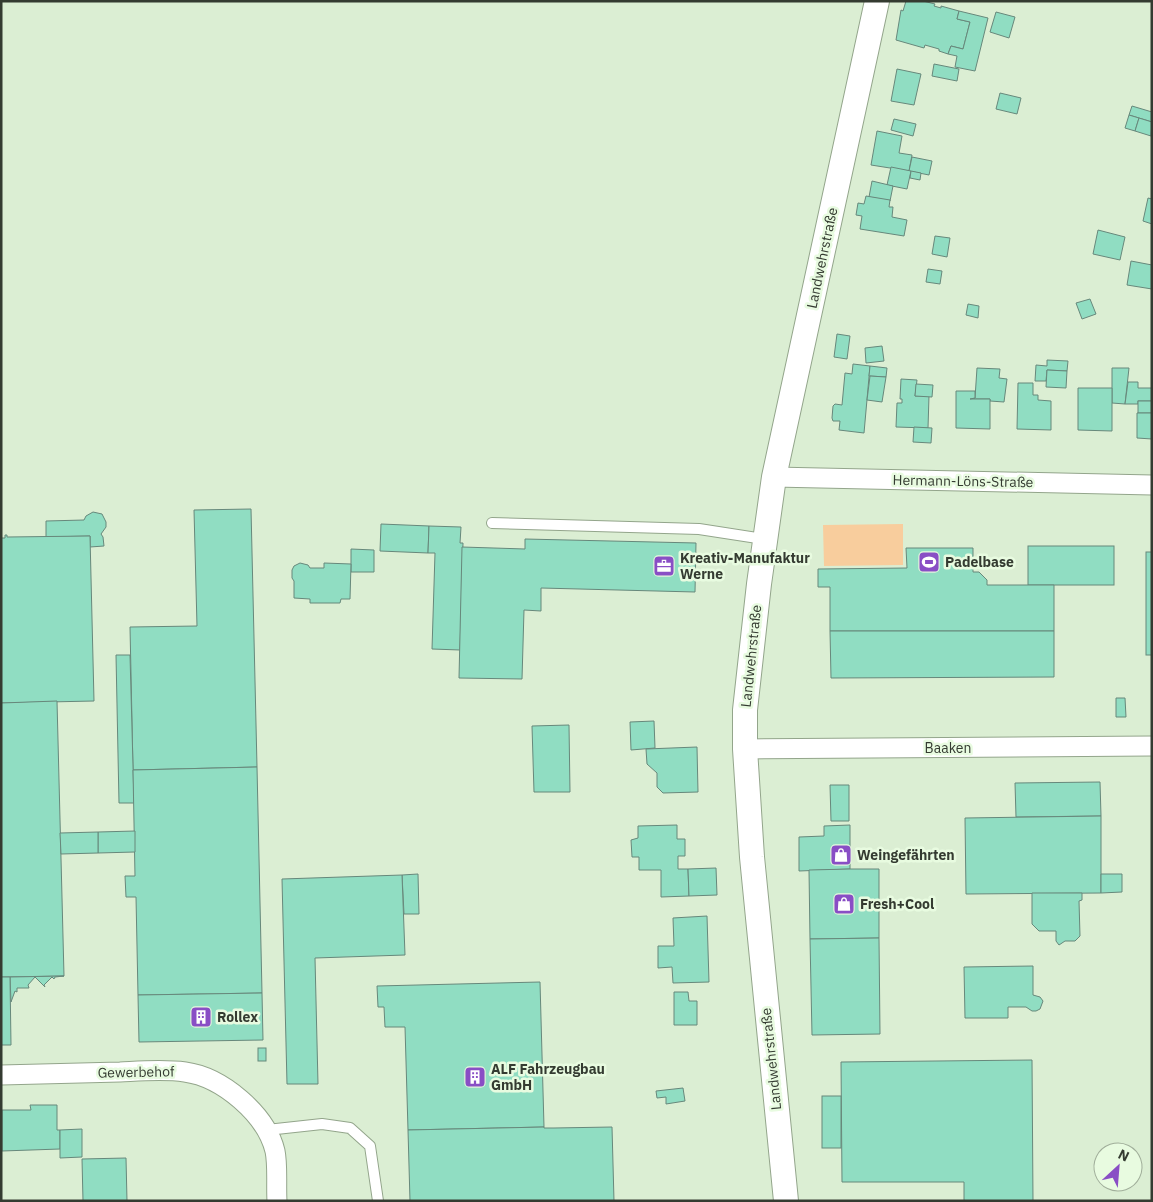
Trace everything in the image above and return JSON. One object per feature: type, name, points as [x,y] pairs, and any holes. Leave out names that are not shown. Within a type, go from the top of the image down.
[{"type":"street","name":"Landwehrstraße","points":[[786,1201],[753,867],[745,749],[745,710],[764,539],[774,477],[877,1]]},
{"type":"street","name":"Hermann-Löns-Straße","points":[[774,477],[1152,484]]},
{"type":"street","name":"Baaken","points":[[745,749],[1152,746]]},
{"type":"street","name":"Gewerbehof","points":[[1,1075],[154,1071],[186,1072],[207,1079],[232,1092],[252,1110],[267,1130],[275,1152],[277,1201]]},
{"type":"lane","points":[[492,523],[699,528],[764,539]]},
{"type":"lane","points":[[267,1130],[322,1124],[350,1128],[370,1146],[378,1201]]},
{"type":"shaded area","points":[[903,524],[903,565],[824,566],[823,525]]},
{"type":"building","points":[[906,1],[923,1],[935,4],[934,6],[941,8],[941,6],[959,11],[957,19],[970,22],[963,49],[951,46],[948,54],[925,45],[924,48],[896,40],[901,10],[903,11]]},
{"type":"building","points":[[959,11],[988,18],[975,71],[955,67],[957,56],[948,54],[951,46],[963,49],[970,22],[957,19]]},
{"type":"building","points":[[996,12],[1015,17],[1009,38],[990,32]]},
{"type":"building","points":[[934,64],[959,69],[957,81],[932,76]]},
{"type":"building","points":[[897,69],[921,74],[914,105],[891,101]]},
{"type":"building","points":[[1000,93],[1021,98],[1017,114],[996,109]]},
{"type":"building","points":[[1132,106],[1152,112],[1152,122],[1129,115]]},
{"type":"building","points":[[1129,115],[1139,118],[1135,131],[1125,128]]},
{"type":"building","points":[[1139,118],[1152,122],[1151,136],[1135,131]]},
{"type":"building","points":[[894,119],[916,124],[913,136],[891,130]]},
{"type":"building","points":[[877,131],[902,136],[899,153],[912,155],[909,171],[871,165]]},
{"type":"building","points":[[912,157],[932,161],[929,175],[909,171]]},
{"type":"building","points":[[891,167],[911,171],[907,189],[887,185]]},
{"type":"building","points":[[911,171],[921,173],[920,180],[910,178]]},
{"type":"building","points":[[872,181],[893,186],[890,201],[869,197]]},
{"type":"building","points":[[866,196],[890,200],[889,207],[893,207],[892,217],[907,220],[904,236],[860,229],[862,216],[856,215],[858,203],[864,204]]},
{"type":"building","points":[[1148,198],[1152,199],[1152,224],[1143,221]]},
{"type":"building","points":[[1098,230],[1125,237],[1120,260],[1093,254]]},
{"type":"building","points":[[935,236],[950,238],[947,257],[932,254]]},
{"type":"building","points":[[1131,261],[1152,265],[1152,289],[1127,285]]},
{"type":"building","points":[[928,269],[942,271],[940,284],[926,282]]},
{"type":"building","points":[[1090,299],[1096,314],[1082,319],[1076,303]]},
{"type":"building","points":[[968,304],[979,306],[978,318],[966,315]]},
{"type":"building","points":[[837,334],[850,336],[847,359],[834,357]]},
{"type":"building","points":[[882,346],[884,361],[866,363],[865,348]]},
{"type":"building","points":[[1047,360],[1068,361],[1067,371],[1047,370],[1046,381],[1035,381],[1036,365],[1047,366]]},
{"type":"building","points":[[853,364],[870,366],[864,433],[839,430],[840,421],[833,421],[832,418],[833,406],[835,404],[842,405],[845,373],[852,374]]},
{"type":"building","points":[[870,366],[887,368],[886,377],[869,376]]},
{"type":"building","points":[[977,368],[1000,369],[999,378],[1007,379],[1004,402],[990,401],[990,399],[970,399],[975,398]]},
{"type":"building","points":[[1112,368],[1129,368],[1125,404],[1112,403]]},
{"type":"building","points":[[1047,370],[1067,371],[1066,388],[1046,387]]},
{"type":"building","points":[[870,376],[886,377],[882,402],[867,400]]},
{"type":"building","points":[[901,379],[917,380],[915,396],[929,396],[928,428],[896,427],[897,403],[902,403],[902,399],[900,399]]},
{"type":"building","points":[[1128,382],[1138,382],[1138,388],[1152,388],[1152,401],[1138,401],[1138,404],[1125,404]]},
{"type":"building","points":[[1018,383],[1033,383],[1033,395],[1038,395],[1038,400],[1051,401],[1051,430],[1017,429]]},
{"type":"building","points":[[916,384],[933,385],[932,397],[915,396]]},
{"type":"building","points":[[1078,388],[1112,388],[1112,431],[1078,430]]},
{"type":"building","points":[[956,391],[975,391],[975,398],[970,399],[990,399],[990,429],[956,428]]},
{"type":"building","points":[[1138,401],[1152,401],[1152,413],[1138,413]]},
{"type":"building","points":[[1137,413],[1152,413],[1152,439],[1137,438]]},
{"type":"building","points":[[914,427],[932,428],[931,443],[913,442]]},
{"type":"building","points":[[251,509],[257,767],[133,770],[130,627],[197,626],[194,510]]},
{"type":"building","points":[[93,512],[102,514],[106,522],[106,527],[101,534],[104,546],[90,547],[90,536],[46,537],[46,521],[84,520],[86,516]]},
{"type":"building","points":[[381,524],[429,526],[428,553],[380,551]]},
{"type":"building","points":[[429,526],[461,527],[460,543],[463,543],[460,650],[432,649],[435,553],[428,553]]},
{"type":"building","points":[[5,535],[7,537],[90,536],[94,701],[1,703],[1,538],[5,538]]},
{"type":"building","points":[[525,539],[696,543],[695,592],[541,588],[541,611],[524,610],[522,679],[459,678],[462,547],[525,549]]},
{"type":"building","points":[[1028,546],[1114,546],[1114,585],[1028,585]]},
{"type":"building","points":[[906,548],[973,548],[973,572],[979,572],[987,580],[987,585],[1054,585],[1054,631],[830,631],[830,587],[818,587],[818,569],[907,568]]},
{"type":"building","points":[[351,549],[374,550],[374,572],[351,572]]},
{"type":"building","points":[[1146,552],[1152,552],[1152,655],[1146,655]]},
{"type":"building","points":[[300,563],[308,565],[310,568],[324,568],[324,563],[351,564],[350,599],[341,599],[340,603],[310,603],[310,599],[294,598],[292,570],[294,566]]},
{"type":"building","points":[[830,631],[1054,631],[1054,677],[831,678]]},
{"type":"building","points":[[116,655],[130,655],[134,803],[119,803]]},
{"type":"building","points":[[1116,698],[1125,698],[1126,717],[1116,717]]},
{"type":"building","points":[[57,701],[64,976],[1,977],[1,703]]},
{"type":"building","points":[[654,721],[655,748],[631,750],[630,722]]},
{"type":"building","points":[[569,725],[570,792],[534,792],[532,726]]},
{"type":"building","points":[[697,747],[698,792],[663,793],[657,787],[657,773],[647,764],[646,749]]},
{"type":"building","points":[[257,767],[262,993],[138,995],[136,897],[126,897],[125,876],[135,876],[133,770]]},
{"type":"building","points":[[1100,782],[1101,816],[1016,817],[1015,783]]},
{"type":"building","points":[[830,785],[849,785],[849,821],[831,821]]},
{"type":"building","points":[[1101,816],[1101,893],[966,894],[965,818]]},
{"type":"building","points":[[677,825],[677,839],[685,839],[685,856],[678,856],[678,869],[688,869],[689,896],[661,897],[661,870],[639,870],[639,857],[632,857],[631,840],[638,838],[638,826]]},
{"type":"building","points":[[850,825],[850,869],[799,871],[799,837],[824,836],[824,826]]},
{"type":"building","points":[[135,831],[135,852],[98,853],[98,832]]},
{"type":"building","points":[[98,832],[98,853],[61,854],[60,833]]},
{"type":"building","points":[[716,868],[717,895],[689,896],[688,869]]},
{"type":"building","name":"Fresh+Cool","points":[[879,869],[879,938],[810,939],[809,870]]},
{"type":"building","points":[[418,874],[419,914],[404,914],[402,875]]},
{"type":"building","points":[[1101,874],[1122,874],[1122,892],[1101,893]]},
{"type":"building","points":[[402,875],[405,955],[315,958],[318,1084],[287,1084],[282,879]]},
{"type":"building","points":[[1032,893],[1082,893],[1082,900],[1079,901],[1080,936],[1075,941],[1065,941],[1059,945],[1056,941],[1056,931],[1039,931],[1032,924]]},
{"type":"building","points":[[707,916],[709,982],[673,983],[672,967],[658,968],[658,946],[674,946],[673,918]]},
{"type":"building","points":[[879,938],[880,1034],[812,1035],[810,939]]},
{"type":"building","points":[[1033,966],[1033,995],[1040,997],[1043,1001],[1040,1009],[1032,1011],[1026,1007],[1008,1007],[1008,1018],[965,1018],[964,967]]},
{"type":"building","points":[[64,976],[55,977],[54,979],[52,977],[44,985],[45,987],[35,977],[28,985],[29,988],[17,988],[17,992],[15,991],[11,1002],[10,977]]},
{"type":"building","points":[[1,977],[10,977],[11,1045],[1,1045]]},
{"type":"building","name":"ALF Fahrzeugbau GmbH","points":[[540,982],[544,1127],[408,1130],[405,1027],[385,1027],[384,1007],[378,1007],[377,986]]},
{"type":"building","points":[[674,992],[688,992],[689,1001],[697,1001],[697,1025],[674,1025]]},
{"type":"building","name":"Rollex","points":[[262,993],[263,1040],[139,1042],[138,995]]},
{"type":"building","points":[[258,1048],[266,1048],[266,1061],[258,1061]]},
{"type":"building","points":[[1032,1060],[1033,1201],[964,1201],[964,1182],[842,1182],[841,1062]]},
{"type":"building","points":[[683,1088],[685,1101],[666,1104],[666,1097],[657,1098],[656,1091]]},
{"type":"building","points":[[822,1096],[841,1096],[841,1148],[822,1148]]},
{"type":"building","points":[[30,1105],[57,1105],[57,1130],[60,1130],[60,1149],[2,1151],[2,1110],[31,1110]]},
{"type":"building","points":[[612,1127],[614,1201],[410,1201],[408,1130]]},
{"type":"building","points":[[82,1129],[82,1157],[60,1158],[60,1130]]},
{"type":"building","points":[[126,1158],[127,1201],[83,1201],[82,1159]]},
{"type":"place","name":"Padelbase","points":[[929,562]]},
{"type":"place","name":"Kreativ-Manufaktur Werne","points":[[664,566]]},
{"type":"place","name":"Weingefährten","points":[[841,855]]},
{"type":"place","name":"Fresh+Cool","points":[[844,904]]},
{"type":"place","name":"Rollex","points":[[201,1017]]},
{"type":"place","name":"ALF Fahrzeugbau GmbH","points":[[475,1077]]}]
